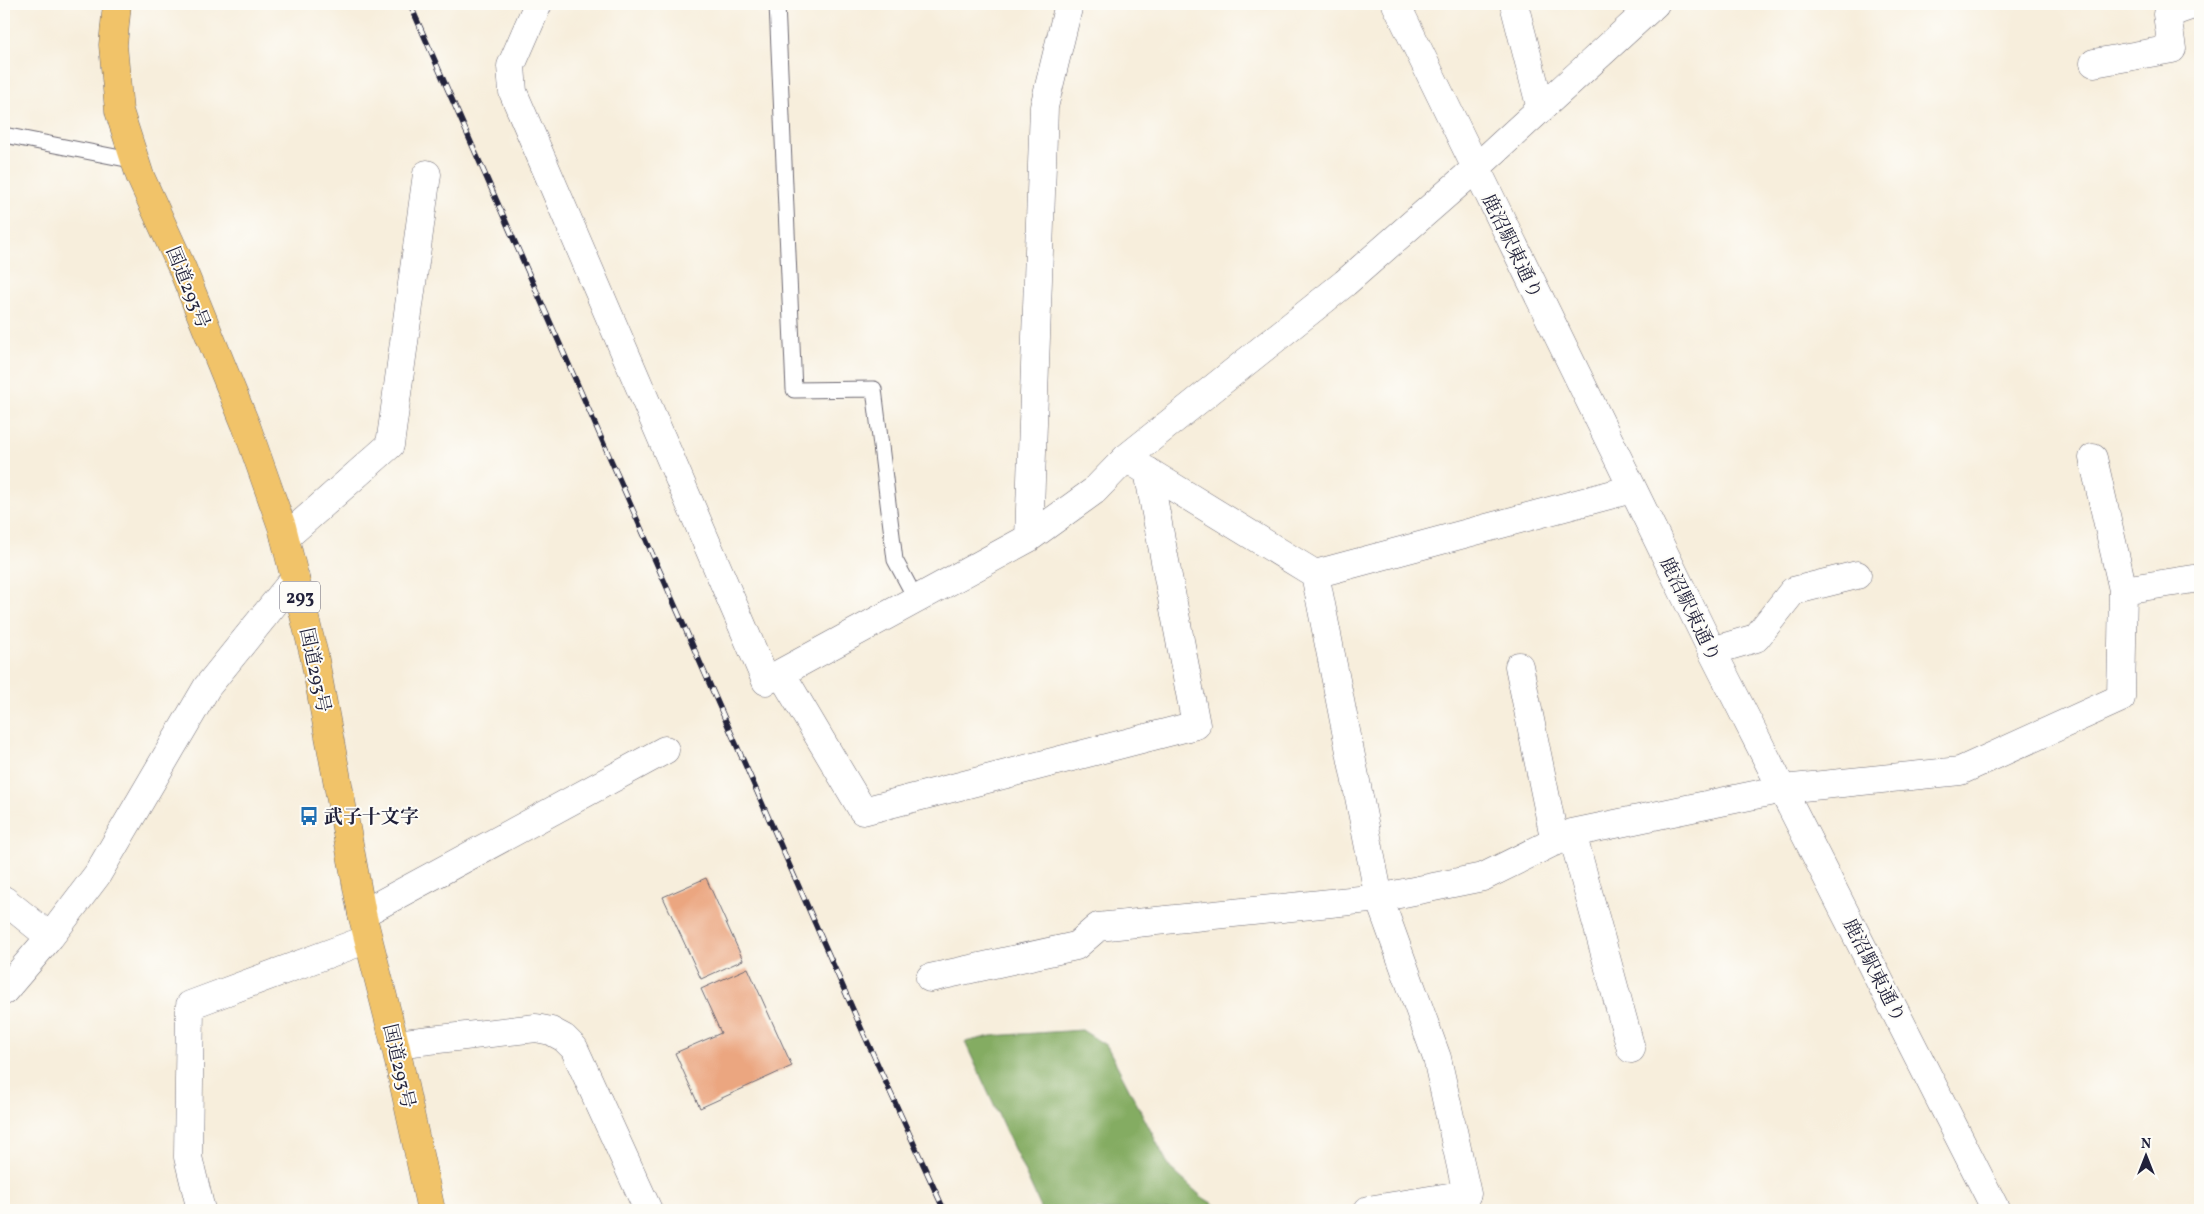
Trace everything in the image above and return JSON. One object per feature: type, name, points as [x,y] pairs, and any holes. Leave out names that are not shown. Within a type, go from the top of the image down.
[{"type":"highway","name":"国道293号","points":[[117,4],[113,45],[119,110],[136,161],[247,428],[285,538],[314,655],[365,926],[396,1044],[431,1210]]},
{"type":"street","points":[[538,4],[511,66],[513,92],[766,681],[917,601],[1029,538],[1094,491],[1137,465],[1475,169],[1655,4]]},
{"type":"street","points":[[1029,538],[1044,107],[1069,4]]},
{"type":"street","name":"鹿沼駅東通り","points":[[1396,4],[1712,651],[1783,789],[1991,1208]]},
{"type":"street","points":[[1514,4],[1541,109]]},
{"type":"street","points":[[2094,63],[2172,49],[2167,14],[2196,4]]},
{"type":"street","points":[[285,538],[390,445],[427,174]]},
{"type":"street","points":[[930,978],[1076,946],[1098,927],[1379,898],[1483,877],[1563,838],[1783,789],[1960,771],[2120,698],[2123,590],[2093,458]]},
{"type":"street","points":[[781,674],[863,811],[1196,725],[1137,465]]},
{"type":"street","points":[[1137,465],[1315,574],[1632,489]]},
{"type":"street","points":[[1315,574],[1379,898],[1437,1058],[1467,1194],[1368,1210]]},
{"type":"street","points":[[1712,651],[1756,638],[1793,591],[1857,575]]},
{"type":"street","points":[[4,992],[50,937],[96,874],[208,688],[295,578]]},
{"type":"street","points":[[2123,590],[2200,578]]},
{"type":"street","points":[[1519,666],[1563,838],[1631,1049]]},
{"type":"street","points":[[201,1210],[188,1157],[190,1005],[365,926],[665,750]]},
{"type":"street","points":[[4,900],[50,937]]},
{"type":"street","points":[[396,1044],[522,1028],[551,1031],[564,1038],[574,1048],[648,1210]]},
{"type":"lane","points":[[777,4],[794,390],[874,388],[895,560],[917,601]]},
{"type":"lane","points":[[4,135],[136,161]]},
{"type":"green space","points":[[1082,1030],[1107,1046],[1170,1168],[1202,1197],[1223,1210],[1042,1210],[965,1042],[991,1036]]},
{"type":"building","points":[[706,878],[743,960],[701,979],[663,897]]},
{"type":"building","points":[[748,968],[792,1066],[700,1108],[675,1053],[721,1033],[701,989]]},
{"type":"railway","points":[[410,4],[862,1030],[944,1210]]},
{"type":"place","name":"武子十文字","points":[[309,816]]}]
